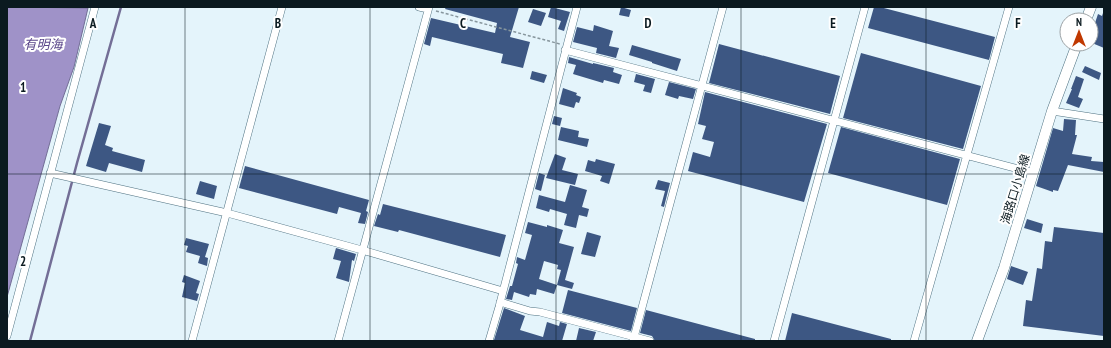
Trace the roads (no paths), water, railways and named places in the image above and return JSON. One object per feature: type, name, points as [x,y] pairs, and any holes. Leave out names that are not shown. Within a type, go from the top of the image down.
[{"type":"main road","name":"海路口小島線","points":[[977,341],[1004,268],[1052,111],[1074,52]]},
{"type":"street","points":[[7,336],[95,7]]},
{"type":"street","points":[[192,341],[282,7]]},
{"type":"street","points":[[338,341],[428,8],[419,7]]},
{"type":"street","points":[[489,341],[577,7]]},
{"type":"street","points":[[633,339],[723,7]]},
{"type":"street","points":[[774,341],[865,7]]},
{"type":"street","points":[[914,341],[1009,7]]},
{"type":"street","points":[[566,48],[701,86],[963,156],[967,155],[1034,173]]},
{"type":"street","points":[[1052,111],[1104,119]]},
{"type":"street","points":[[50,173],[227,213],[503,291]]},
{"type":"street","points":[[500,302],[633,339],[650,341]]},
{"type":"water","name":"有明海","points":[[7,7],[88,8],[74,67],[60,106],[7,297]]},
{"type":"waterway","points":[[30,341],[77,163],[121,7]]}]
